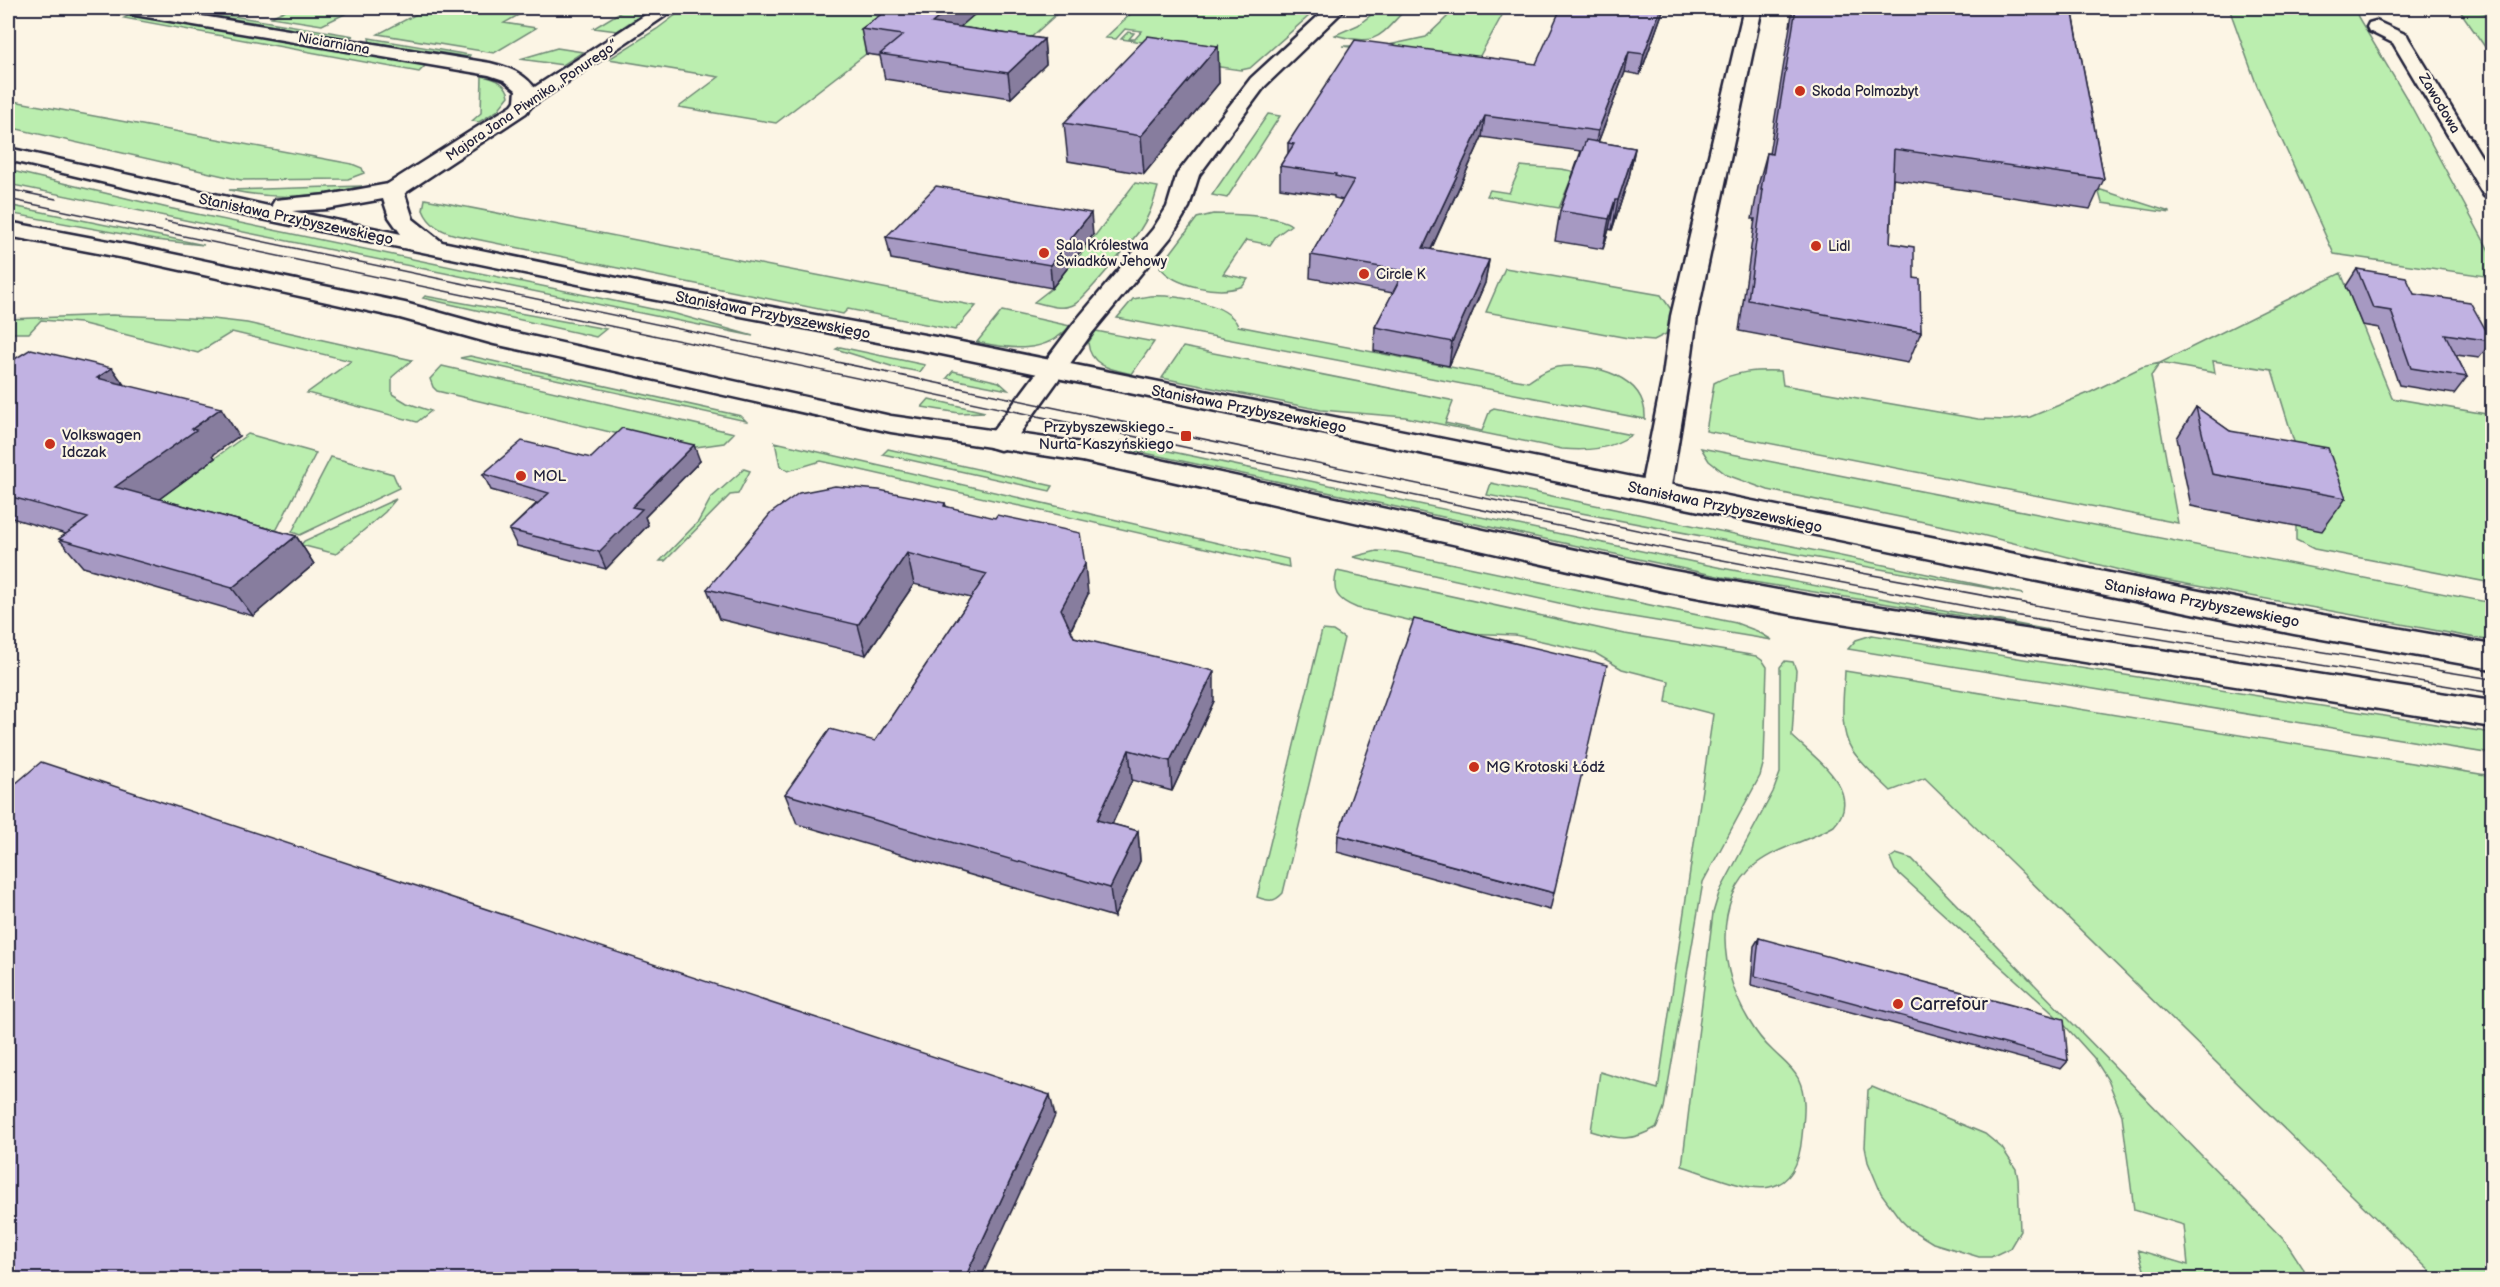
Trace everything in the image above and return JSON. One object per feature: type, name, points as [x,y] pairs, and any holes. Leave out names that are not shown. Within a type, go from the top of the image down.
[{"type":"main road","name":"Niciarniana","points":[[123,8],[490,69],[508,74],[520,81],[527,92],[525,102]]},
{"type":"main road","name":"Majora Jana Piwnika „Ponurego”","points":[[394,190],[506,120],[525,102],[668,8]]},
{"type":"main road","points":[[1000,441],[1083,328],[1163,231],[1178,207],[1188,174],[1252,90],[1278,61],[1337,8]]},
{"type":"main road","points":[[1655,492],[1676,376],[1684,316],[1754,8]]},
{"type":"main road","name":"Zawodowa","points":[[2376,27],[2400,39],[2493,191]]},
{"type":"main road","name":"Stanisława Przybyszewskiego","points":[[8,154],[233,206],[435,248],[1052,369],[2294,622],[2493,657]]},
{"type":"main road","points":[[233,206],[301,205],[394,190],[399,215],[405,225],[415,235],[435,248]]},
{"type":"main road","points":[[8,229],[135,253],[405,311],[494,336],[891,424],[1082,452],[1719,591],[2493,714]]},
{"type":"green space","points":[[169,8],[185,8],[354,36],[344,38]]},
{"type":"green space","points":[[290,8],[357,8],[322,25],[271,17]]},
{"type":"green space","points":[[428,8],[531,8],[504,23],[536,28],[494,53],[378,34]]},
{"type":"green space","points":[[627,8],[651,8],[617,31],[594,28]]},
{"type":"green space","points":[[685,8],[916,8],[969,18],[981,8],[1061,10],[1027,41],[866,54],[776,123],[679,107],[719,77],[609,59],[657,29]]},
{"type":"green space","points":[[1137,8],[1318,8],[1250,68],[1241,70],[1185,62],[1215,52],[1121,39],[1128,32],[1134,33],[1129,39],[1135,39],[1142,31],[1125,29],[1116,39],[1105,38]]},
{"type":"green space","points":[[1380,8],[1407,8],[1384,32],[1370,39],[1361,40],[1335,35],[1358,25]]},
{"type":"green space","points":[[1451,8],[1506,8],[1476,63],[1342,46],[1384,46],[1426,37],[1447,17]]},
{"type":"green space","points":[[2229,8],[2355,8],[2492,256],[2492,277],[2334,254],[2257,86]]},
{"type":"green space","points":[[2458,8],[2468,8],[2492,15],[2492,57]]},
{"type":"green space","points":[[130,15],[426,65],[419,72],[124,18]]},
{"type":"green space","points":[[369,38],[470,55],[469,57],[370,42]]},
{"type":"green space","points":[[557,48],[583,52],[563,65],[520,59]]},
{"type":"green space","points":[[482,76],[499,82],[506,88],[509,96],[497,111],[479,122],[472,121],[481,113]]},
{"type":"green space","points":[[8,100],[352,164],[362,168],[364,173],[348,179],[241,180],[8,127]]},
{"type":"green space","points":[[1268,114],[1280,116],[1227,198],[1212,195]]},
{"type":"green space","points":[[1521,166],[1557,168],[1574,172],[1559,208],[1487,196],[1490,190],[1509,193]]},
{"type":"green space","points":[[8,170],[168,208],[676,314],[753,336],[8,184]]},
{"type":"green space","points":[[1135,183],[1158,187],[1155,198],[1140,230],[1108,269],[1075,304],[1060,307],[1034,302],[1052,288],[1072,262],[1075,262]]},
{"type":"green space","points":[[362,186],[328,193],[296,196],[263,195],[229,190]]},
{"type":"green space","points":[[2098,189],[2170,212],[2170,213],[2102,203]]},
{"type":"green space","points":[[425,199],[976,306],[955,330],[848,309],[843,314],[456,235],[441,229],[429,220],[423,210]]},
{"type":"green space","points":[[8,205],[204,245],[155,240],[8,213]]},
{"type":"green space","points":[[1213,214],[1266,217],[1291,225],[1276,236],[1270,245],[1246,240],[1223,274],[1248,279],[1243,286],[1222,290],[1198,287],[1176,280],[1160,267],[1197,218]]},
{"type":"green space","points":[[1505,268],[1661,295],[1672,311],[1666,334],[1654,340],[1628,338],[1486,312]]},
{"type":"green space","points":[[2341,273],[2392,398],[2492,415],[2492,583],[2314,549],[2296,540],[2296,526],[2321,530],[2272,370],[2213,361],[2215,373],[2160,363]]},
{"type":"green space","points":[[425,296],[606,329],[596,337],[423,298]]},
{"type":"green space","points":[[1150,296],[1186,299],[1212,306],[1224,311],[1233,318],[1238,326],[1528,382],[1545,371],[1557,367],[1586,367],[1601,370],[1628,382],[1637,392],[1643,404],[1645,419],[1117,318],[1133,299]]},
{"type":"green space","points":[[1002,311],[1070,326],[1050,342],[1038,346],[1014,348],[977,342]]},
{"type":"green space","points":[[112,315],[213,319],[247,323],[412,360],[392,377],[392,394],[407,403],[431,411],[417,422],[307,393],[351,361],[232,332],[198,353],[80,323],[41,320],[29,333],[8,333],[8,319]]},
{"type":"green space","points":[[1096,331],[1154,342],[1132,374],[1104,366],[1093,357],[1088,343]]},
{"type":"green space","points":[[840,347],[925,365],[920,372],[894,367],[836,349]]},
{"type":"green space","points":[[1183,347],[1450,400],[1453,402],[1445,423],[1482,431],[1490,410],[1494,408],[1631,435],[1606,447],[1580,450],[1562,449],[1405,417],[1321,410],[1162,378]]},
{"type":"green space","points":[[470,356],[741,416],[746,421],[460,358]]},
{"type":"green space","points":[[2160,363],[2151,376],[2178,523],[1706,431],[1714,383],[1746,372],[1781,371],[1783,385],[1978,419],[2007,420],[2030,417],[2091,392],[2142,367]]},
{"type":"green space","points":[[442,366],[734,433],[724,443],[682,449],[437,391],[430,379]]},
{"type":"green space","points":[[953,371],[999,382],[1008,390],[947,378]]},
{"type":"green space","points":[[929,399],[985,412],[959,413],[922,407]]},
{"type":"green space","points":[[248,434],[316,453],[277,529],[253,547],[136,515]]},
{"type":"green space","points":[[1121,441],[1722,568],[2049,630],[1722,577],[1117,447]]},
{"type":"green space","points":[[775,442],[1288,559],[1289,567],[821,461],[788,471],[780,466]]},
{"type":"green space","points":[[1701,448],[2492,603],[2492,641],[2143,576],[1958,529],[1768,490],[1727,475],[1709,461]]},
{"type":"green space","points":[[888,449],[1053,486],[1050,491],[883,454]]},
{"type":"green space","points":[[331,457],[393,474],[399,488],[300,535],[292,532]]},
{"type":"green space","points":[[744,469],[750,471],[738,494],[730,495],[665,561],[660,561],[698,522],[711,498]]},
{"type":"green space","points":[[1491,483],[2023,594],[1806,556],[1487,495]]},
{"type":"green space","points":[[396,499],[385,512],[336,554],[301,545],[304,541]]},
{"type":"green space","points":[[1377,551],[1397,552],[1736,623],[1772,640],[1590,610],[1353,557]]},
{"type":"green space","points":[[1337,571],[1625,634],[1756,656],[1767,667],[1764,761],[1760,776],[1703,882],[1664,1108],[1657,1127],[1640,1135],[1625,1138],[1591,1131],[1600,1072],[1658,1089],[1713,714],[1666,702],[1669,681],[1622,669],[1595,653],[1515,635],[1463,633],[1357,608],[1345,602],[1337,594],[1335,578]]},
{"type":"green space","points":[[1322,630],[1333,631],[1344,638],[1283,893],[1274,900],[1264,899],[1257,897]]},
{"type":"green space","points":[[1872,635],[2492,733],[2492,754],[1848,649],[1856,640]]},
{"type":"green space","points":[[1785,661],[1793,662],[1796,670],[1792,736],[1824,765],[1840,788],[1844,801],[1842,813],[1834,826],[1774,853],[1756,864],[1742,880],[1732,898],[1727,918],[1725,939],[1727,960],[1739,1001],[1759,1036],[1796,1074],[1804,1099],[1802,1136],[1797,1161],[1788,1178],[1775,1186],[1759,1188],[1722,1180],[1682,1166],[1713,913],[1719,893],[1773,792],[1780,773],[1780,667]]},
{"type":"green space","points":[[1845,671],[2492,776],[2492,1279],[2438,1279],[1925,778],[1891,791],[1860,761],[1848,741],[1843,722]]},
{"type":"green space","points":[[1896,854],[1912,859],[2286,1242],[2303,1268],[2307,1279],[2147,1279],[2138,1250],[2188,1265],[2184,1225],[2134,1210],[2122,1115],[2108,1080],[2094,1058],[2059,1019],[1895,870],[1890,858]]},
{"type":"green space","points":[[1872,1087],[1985,1134],[2002,1148],[2016,1169],[2018,1179],[2020,1231],[2010,1248],[1991,1257],[1979,1257],[1933,1243],[1910,1229],[1900,1219],[1881,1193],[1868,1162],[1865,1147],[1868,1090]]},
{"type":"building","points":[[890,8],[950,8],[932,23],[1044,39],[1008,73],[880,54],[903,35],[861,29]]},
{"type":"building","points":[[1561,8],[1661,8],[1644,54],[1629,52],[1598,131],[1485,116],[1423,248],[1489,260],[1452,342],[1375,327],[1404,271],[1311,255],[1354,180],[1335,176],[1336,174],[1280,166],[1294,144],[1288,143],[1355,40],[1536,64]]},
{"type":"building","points":[[1796,8],[2072,8],[2104,179],[1894,149],[1890,243],[1914,247],[1914,278],[1920,279],[1921,332],[1748,300],[1767,153],[1772,154]]},
{"type":"building","points":[[1148,36],[1218,46],[1141,136],[1064,123]]},
{"type":"building","points":[[1586,140],[1635,148],[1618,200],[1615,200],[1609,219],[1560,211]]},
{"type":"building","points":[[936,186],[1091,213],[1050,265],[886,237]]},
{"type":"building","points":[[2357,269],[2406,277],[2414,294],[2470,302],[2492,341],[2445,334],[2467,377],[2411,368],[2391,311],[2373,308]]},
{"type":"building","points":[[31,349],[112,368],[97,378],[221,408],[192,429],[196,430],[115,487],[296,536],[232,588],[59,539],[88,518],[8,496],[8,363]]},
{"type":"building","points":[[2196,407],[2230,431],[2328,448],[2346,498],[2212,474]]},
{"type":"building","points":[[622,428],[694,445],[632,507],[642,509],[599,552],[509,530],[549,493],[483,474],[522,441],[591,458]]},
{"type":"building","points":[[835,486],[879,490],[945,503],[944,506],[995,518],[997,515],[1080,533],[1085,564],[1061,609],[1074,637],[1214,671],[1170,761],[1129,750],[1097,820],[1138,831],[1110,888],[785,794],[830,729],[875,741],[987,574],[907,553],[858,625],[707,589],[771,513],[799,493]]},
{"type":"building","name":"MG Krotoski Łódź","points":[[1414,619],[1607,665],[1554,893],[1338,835]]},
{"type":"building","points":[[41,762],[1050,1095],[964,1280],[8,1280],[8,790]]},
{"type":"building","name":"Carrefour","points":[[1759,938],[2064,1019],[2068,1061],[1755,976]]},
{"type":"tram line","points":[[8,189],[56,199]]},
{"type":"tram line","points":[[8,199],[1696,555],[2013,615],[2492,693]]},
{"type":"tram line","points":[[165,221],[1694,542],[2062,610],[2492,679]]},
{"type":"place","name":"Skoda Polmozbyt","points":[[1800,91]]},
{"type":"place","name":"Lidl","points":[[1816,246]]},
{"type":"place","name":"Sala Królestwa Świadków Jehowy","points":[[1044,253]]},
{"type":"place","name":"Circle K","points":[[1364,274]]},
{"type":"place","name":"Przybyszewskiego - Nurta-Kaszyńskiego","points":[[1186,436]]},
{"type":"place","name":"Volkswagen Idczak","points":[[50,444]]},
{"type":"place","name":"MOL","points":[[521,476]]},
{"type":"place","name":"MG Krotoski Łódź","points":[[1474,767]]},
{"type":"place","name":"Carrefour","points":[[1898,1004]]}]
